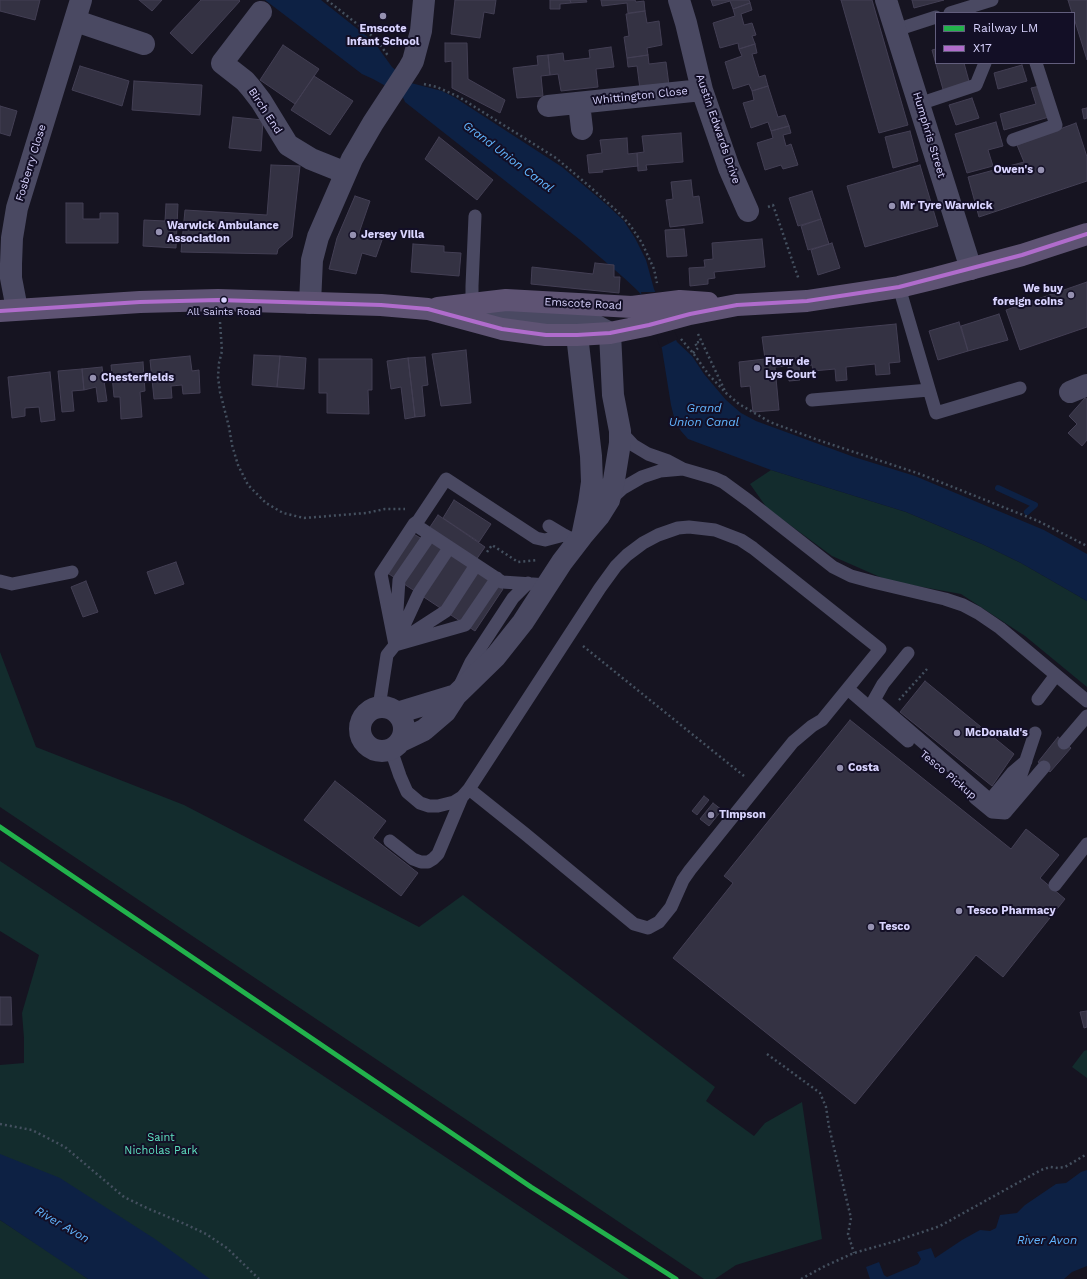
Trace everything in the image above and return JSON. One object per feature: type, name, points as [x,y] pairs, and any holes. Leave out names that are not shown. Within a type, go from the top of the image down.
[{"type":"main road","name":"Emscote Road","points":[[428,309],[506,300],[688,315],[737,305],[807,300],[898,287],[1038,251],[1087,234]]},
{"type":"main road","name":"Emscote Road","points":[[8,310],[140,302],[218,300],[388,306],[428,309],[502,330],[546,335],[584,329],[610,333],[642,312]]},
{"type":"street","name":"Fosberry Close","points":[[8,310],[11,278],[12,238],[17,208],[76,21],[81,0]]},
{"type":"street","points":[[310,303],[312,260],[315,245],[346,173],[360,146],[386,102],[409,68],[415,55],[424,0]]},
{"type":"street","name":"Austin Edwards Drive","points":[[679,0],[702,90],[729,168],[748,211]]},
{"type":"street","name":"Humphris Street","points":[[886,0],[971,269]]},
{"type":"street","name":"Birch End","points":[[261,12],[222,63],[245,80],[261,101],[288,145],[311,159],[346,173]]},
{"type":"street","points":[[76,21],[144,44]]},
{"type":"street","name":"Whittington Close","points":[[548,106],[702,90]]},
{"type":"street","name":"Whittington Close","points":[[579,103],[582,128]]},
{"type":"street","points":[[472,303],[584,329],[642,312]]},
{"type":"street","points":[[456,695],[388,710],[372,709],[362,718],[359,732],[361,738],[370,749],[384,752],[424,730],[445,712],[456,695],[496,656],[511,638],[538,584],[562,562],[575,538],[589,503],[592,482],[584,329]]},
{"type":"street","points":[[575,538],[600,516],[609,500],[614,480],[620,431],[613,395],[610,333]]},
{"type":"street","points":[[388,710],[402,719],[404,726],[404,734],[396,746]]},
{"type":"lane","points":[[953,12],[992,0]]},
{"type":"lane","points":[[896,30],[935,17]]},
{"type":"lane","points":[[919,104],[976,86],[985,64]]},
{"type":"lane","points":[[1013,140],[1056,125],[1036,64]]},
{"type":"lane","points":[[472,303],[475,216]]},
{"type":"lane","points":[[898,287],[936,413],[1020,388]]},
{"type":"lane","points":[[812,400],[929,390]]},
{"type":"lane","points":[[620,431],[637,448],[648,454],[668,461],[683,470],[714,478],[723,482],[749,500],[832,567],[851,576],[945,599],[963,605],[978,613],[1000,628],[1087,701]]},
{"type":"lane","points":[[609,500],[623,488],[642,477],[660,471],[683,470]]},
{"type":"lane","points":[[395,645],[381,574],[449,475],[536,538],[544,540],[575,538]]},
{"type":"lane","points":[[414,524],[502,582],[538,584]]},
{"type":"lane","points":[[550,526],[575,538]]},
{"type":"lane","points":[[390,841],[417,861],[428,862],[438,854],[465,793],[600,588],[616,566],[627,555],[643,543],[658,535],[674,529],[689,527],[716,530],[741,540],[880,649],[822,720],[812,726],[793,742],[690,870],[683,880],[671,907],[659,922],[648,928],[634,924],[524,833],[465,793]]},
{"type":"lane","points":[[395,645],[399,580],[430,535]]},
{"type":"lane","points":[[388,710],[387,655],[395,645],[418,593],[449,548]]},
{"type":"lane","points":[[395,645],[446,611],[476,565]]},
{"type":"lane","points":[[0,581],[12,584],[72,572]]},
{"type":"lane","points":[[395,645],[465,625],[497,578]]},
{"type":"lane","points":[[908,653],[883,684],[874,700],[990,800],[1001,804],[1019,781],[1035,733]]},
{"type":"lane","points":[[1038,699],[1056,675]]},
{"type":"lane","name":"Tesco Pickup","points":[[848,689],[992,812],[1005,813],[1044,767]]},
{"type":"lane","points":[[1064,743],[1087,716]]},
{"type":"lane","points":[[396,746],[400,776],[407,792],[420,802],[429,806],[438,806],[454,802],[465,793]]},
{"type":"lane","points":[[1055,885],[1087,844]]},
{"type":"path","points":[[327,0],[376,39],[391,60]]},
{"type":"path","points":[[423,84],[438,87],[460,97],[550,154],[566,167],[618,212],[630,225],[642,243],[656,277]]},
{"type":"path","points":[[748,211],[756,212],[773,205],[807,300]]},
{"type":"path","points":[[688,315],[726,393],[739,404],[770,422],[818,440],[920,474],[1038,521],[1087,546]]},
{"type":"path","points":[[221,334],[222,351],[219,362],[218,377],[232,445],[238,465],[248,485],[266,503],[283,514],[304,518],[366,513],[385,509],[407,510]]},
{"type":"path","points":[[693,353],[698,348],[695,343],[702,341]]},
{"type":"path","points":[[482,550],[487,553],[492,545],[518,562],[538,560]]},
{"type":"path","points":[[583,645],[750,781]]},
{"type":"path","points":[[888,712],[927,669]]},
{"type":"path","points":[[767,1054],[820,1093],[826,1107],[829,1127],[851,1218],[848,1234],[854,1253]]},
{"type":"path","points":[[0,1124],[32,1130],[65,1147],[124,1197],[206,1234],[227,1248],[260,1279]]},
{"type":"path","points":[[801,1279],[854,1253],[940,1226],[1041,1170],[1065,1167],[1087,1154]]},
{"type":"green space","points":[[771,470],[906,512],[982,544],[1021,563],[1087,601],[1087,687],[1025,636],[961,594],[889,581],[832,556],[767,508],[750,484]]},
{"type":"green space","points":[[0,652],[36,747],[184,805],[419,927],[463,895],[715,1087],[706,1101],[754,1136],[765,1123],[802,1102],[822,1239],[736,1265],[715,1279],[704,1279],[0,807]]},
{"type":"green space","name":"Saint Nicholas Park","points":[[0,861],[629,1279],[208,1279],[0,1156],[0,1065],[24,1063],[22,1013],[39,955],[0,931]]},
{"type":"green space","points":[[1087,1050],[1087,1078],[1072,1067],[1084,1051]]},
{"type":"green space","points":[[0,1220],[67,1264],[88,1279],[0,1279]]},
{"type":"water","name":"Grand Union Canal","points":[[265,0],[321,0],[374,42],[392,67],[411,83],[442,91],[454,97],[562,167],[607,205],[624,221],[635,238],[646,260],[654,289],[677,342],[692,356],[704,374],[726,400],[741,413],[756,421],[854,457],[915,476],[1044,530],[1087,554],[1087,601],[1021,563],[982,544],[906,512],[771,470],[688,439],[675,421],[662,349],[647,301],[637,290],[579,239],[405,102],[402,95],[362,74]]},
{"type":"water","points":[[0,1154],[60,1178],[155,1239],[210,1279],[88,1279],[0,1220]]},
{"type":"water","name":"River Avon","points":[[1087,1170],[1087,1266],[1072,1272],[1064,1279],[870,1279],[866,1267],[879,1262],[884,1275],[887,1277],[918,1264],[921,1259],[917,1252],[931,1248],[935,1258],[980,1230],[990,1231],[996,1228],[1000,1215],[1017,1213],[1025,1205],[1056,1184],[1066,1183],[1081,1172]]},
{"type":"pier","points":[[641,292],[657,292],[678,339],[660,348],[646,302],[642,298]]},
{"type":"building","points":[[0,0],[40,0],[35,20],[0,11]]},
{"type":"building","points":[[139,0],[162,0],[152,11]]},
{"type":"building","points":[[201,0],[240,1],[192,54],[170,33]]},
{"type":"building","points":[[455,0],[496,0],[494,14],[484,12],[480,38],[451,34]]},
{"type":"building","points":[[550,0],[570,0],[571,3],[560,4],[560,9],[550,9]]},
{"type":"building","points":[[570,0],[586,0],[587,2],[571,3]]},
{"type":"building","points":[[601,0],[644,1],[645,11],[628,13],[627,3],[602,6]]},
{"type":"building","points":[[711,0],[749,0],[750,3],[733,9],[730,1],[713,6]]},
{"type":"building","points":[[841,0],[872,0],[908,125],[879,133]]},
{"type":"building","points":[[912,0],[944,0],[914,8]]},
{"type":"building","points":[[1068,0],[1087,0],[1087,60],[1075,21],[1075,12],[1072,12]]},
{"type":"building","points":[[750,3],[752,10],[741,14],[744,25],[752,23],[756,35],[752,36],[755,44],[739,49],[738,43],[720,48],[713,23],[735,16],[733,9]]},
{"type":"building","points":[[645,11],[647,23],[659,21],[662,45],[647,48],[648,55],[627,58],[624,37],[629,36],[626,14]]},
{"type":"building","points":[[445,43],[467,43],[468,79],[505,100],[500,113],[452,88],[452,61],[445,62]]},
{"type":"building","points":[[755,44],[757,53],[752,54],[759,77],[765,75],[768,86],[752,91],[749,84],[733,89],[725,62],[742,56],[739,49]]},
{"type":"building","points":[[283,45],[319,69],[295,104],[260,80]]},
{"type":"building","points":[[611,47],[614,67],[596,69],[598,87],[561,91],[558,74],[550,75],[548,55],[563,53],[564,61],[590,58],[589,50]]},
{"type":"building","points":[[935,49],[935,61],[932,50]]},
{"type":"building","points":[[548,55],[550,75],[541,76],[543,96],[517,98],[513,68],[538,65],[537,56]]},
{"type":"building","points":[[648,55],[649,64],[666,62],[669,85],[640,89],[637,66],[628,67],[627,58]]},
{"type":"building","points":[[936,64],[964,64],[970,85],[944,93]]},
{"type":"building","points":[[1022,65],[1027,81],[998,89],[994,73]]},
{"type":"building","points":[[80,66],[129,81],[122,106],[72,90]]},
{"type":"building","points":[[314,76],[353,101],[330,135],[291,110]]},
{"type":"building","points":[[134,81],[202,85],[200,115],[132,110]]},
{"type":"building","points":[[768,86],[778,117],[785,115],[789,126],[771,131],[768,122],[751,128],[743,103],[754,100],[752,91]]},
{"type":"building","points":[[1040,86],[1049,117],[1004,130],[1000,114],[1036,104],[1031,88]]},
{"type":"building","points":[[972,98],[979,118],[956,125],[949,105]]},
{"type":"building","points":[[0,106],[17,111],[10,136],[0,133]]},
{"type":"building","points":[[1087,108],[1087,118],[1084,119],[1082,109]]},
{"type":"building","points":[[233,117],[263,120],[261,151],[229,148]]},
{"type":"building","points":[[996,122],[1003,146],[988,150],[993,166],[967,173],[955,134]]},
{"type":"building","name":"Owen's","points":[[1076,123],[1087,157],[1087,181],[979,217],[968,177],[1024,162],[1017,145]]},
{"type":"building","points":[[789,126],[791,133],[783,135],[786,146],[791,144],[798,165],[783,169],[781,165],[765,170],[757,143],[773,138],[771,131]]},
{"type":"building","points":[[910,131],[918,161],[893,168],[885,137]]},
{"type":"building","points":[[681,133],[683,162],[646,165],[647,170],[638,171],[637,153],[644,152],[642,136]]},
{"type":"building","points":[[439,137],[493,180],[477,200],[425,159]]},
{"type":"building","points":[[627,138],[628,154],[637,153],[638,166],[589,173],[587,155],[602,153],[600,140]]},
{"type":"building","points":[[271,165],[300,166],[292,237],[278,249],[277,254],[181,252],[185,210],[267,215]]},
{"type":"building","name":"Mr Tyre Warwick","points":[[920,165],[938,226],[865,247],[847,186]]},
{"type":"building","points":[[691,180],[693,197],[699,196],[703,223],[670,227],[666,200],[673,199],[671,182]]},
{"type":"building","points":[[812,191],[821,219],[798,226],[789,198]]},
{"type":"building","name":"Jersey Villa","points":[[355,196],[370,201],[359,233],[382,240],[376,257],[362,253],[356,274],[329,269],[337,238]]},
{"type":"building","points":[[66,203],[83,203],[83,219],[100,219],[100,213],[118,213],[118,243],[66,243]]},
{"type":"building","points":[[166,204],[178,204],[176,248],[143,246],[144,220],[165,221]]},
{"type":"building","points":[[821,219],[829,244],[808,250],[801,226]]},
{"type":"building","points":[[684,229],[687,256],[667,257],[665,230]]},
{"type":"building","points":[[762,239],[765,267],[714,272],[715,278],[708,279],[708,284],[690,286],[689,268],[705,267],[704,260],[713,259],[712,243]]},
{"type":"building","points":[[832,243],[840,268],[818,275],[811,250]]},
{"type":"building","points":[[413,244],[444,246],[444,252],[461,253],[459,276],[411,272]]},
{"type":"building","points":[[595,263],[614,265],[614,277],[620,277],[619,293],[531,284],[532,267],[593,274]]},
{"type":"building","points":[[1087,282],[1087,327],[1020,350],[1006,310]]},
{"type":"building","points":[[999,314],[1008,340],[968,351],[961,326]]},
{"type":"building","points":[[959,322],[968,351],[938,360],[929,331]]},
{"type":"building","name":"Fleur de Lys Court","points":[[896,324],[900,362],[889,363],[890,374],[876,375],[875,364],[846,367],[847,380],[836,381],[835,369],[813,371],[812,365],[799,366],[800,380],[789,381],[788,366],[775,367],[779,410],[753,412],[750,386],[741,387],[739,362],[765,359],[762,337]]},
{"type":"building","points":[[466,350],[471,403],[441,406],[432,354]]},
{"type":"building","points":[[254,355],[280,356],[277,387],[252,385]]},
{"type":"building","points":[[190,356],[192,371],[199,370],[200,393],[183,394],[182,385],[171,386],[172,398],[154,399],[150,360]]},
{"type":"building","points":[[280,356],[306,358],[304,389],[277,387]]},
{"type":"building","points":[[425,357],[428,385],[422,386],[425,416],[415,417],[408,358]]},
{"type":"building","points":[[408,358],[415,417],[405,419],[401,387],[391,389],[387,361]]},
{"type":"building","points":[[319,359],[372,359],[372,390],[368,390],[369,414],[327,413],[327,393],[319,393]]},
{"type":"building","points":[[143,362],[145,391],[140,392],[142,417],[121,419],[120,397],[114,397],[111,365]]},
{"type":"building","name":"Chesterfields","points":[[102,367],[107,401],[98,402],[96,387],[84,390],[82,369]]},
{"type":"building","points":[[82,369],[84,390],[72,391],[74,411],[62,412],[58,371]]},
{"type":"building","points":[[50,372],[55,420],[41,422],[39,407],[25,408],[25,416],[12,418],[8,377]]},
{"type":"building","points":[[1085,398],[1087,399],[1087,440],[1082,446],[1068,433],[1077,424],[1069,416]]},
{"type":"building","points":[[454,500],[491,524],[479,542],[443,518]]},
{"type":"building","points":[[438,515],[485,547],[471,567],[503,589],[475,631],[386,572],[412,533],[422,539]]},
{"type":"building","points":[[176,562],[184,584],[155,594],[147,572]]},
{"type":"building","points":[[86,581],[98,612],[83,617],[71,587]]},
{"type":"building","name":"McDonald's","points":[[925,681],[1014,754],[992,786],[900,712]]},
{"type":"building","name":"Tesco","points":[[850,720],[1011,849],[1026,829],[1059,855],[1040,878],[1065,899],[1003,977],[976,955],[855,1104],[673,958],[733,883],[724,876]]},
{"type":"building","points":[[1058,737],[1071,748],[1050,772],[1038,762]]},
{"type":"building","points":[[335,781],[386,821],[373,838],[418,873],[401,896],[304,820]]},
{"type":"building","points":[[704,796],[709,800],[697,815],[692,811]]},
{"type":"building","name":"Timpson","points":[[713,803],[722,810],[709,826],[700,819]]},
{"type":"building","points":[[0,997],[11,997],[12,1025],[0,1025]]},
{"type":"building","points":[[1087,1011],[1087,1027],[1084,1028],[1080,1012]]},
{"type":"waterway","points":[[998,488],[1035,505],[1027,512]]},
{"type":"rail line","name":"LM","points":[[0,827],[531,1187],[676,1279]]},
{"type":"transit line","name":"X17","points":[[0,311],[140,302],[218,300],[381,305],[428,309],[502,329],[546,335],[610,333],[649,325],[690,314],[737,305],[807,301],[899,287],[1022,255],[1087,234]]},
{"type":"place","name":"Emscote Infant School","points":[[383,16]]},
{"type":"place","name":"Owen's","points":[[1041,170]]},
{"type":"place","name":"Mr Tyre Warwick","points":[[892,206]]},
{"type":"place","name":"Warwick Ambulance Association","points":[[159,232]]},
{"type":"place","name":"Jersey Villa","points":[[353,235]]},
{"type":"place","name":"We buy foreign coins","points":[[1071,295]]},
{"type":"place","name":"All Saints Road","points":[[224,300]]},
{"type":"place","name":"Fleur de Lys Court","points":[[757,368]]},
{"type":"place","name":"Chesterfields","points":[[93,378]]},
{"type":"place","name":"McDonald's","points":[[957,733]]},
{"type":"place","name":"Costa","points":[[840,768]]},
{"type":"place","name":"Timpson","points":[[711,815]]},
{"type":"place","name":"Tesco Pharmacy","points":[[959,911]]},
{"type":"place","name":"Tesco","points":[[871,927]]}]
